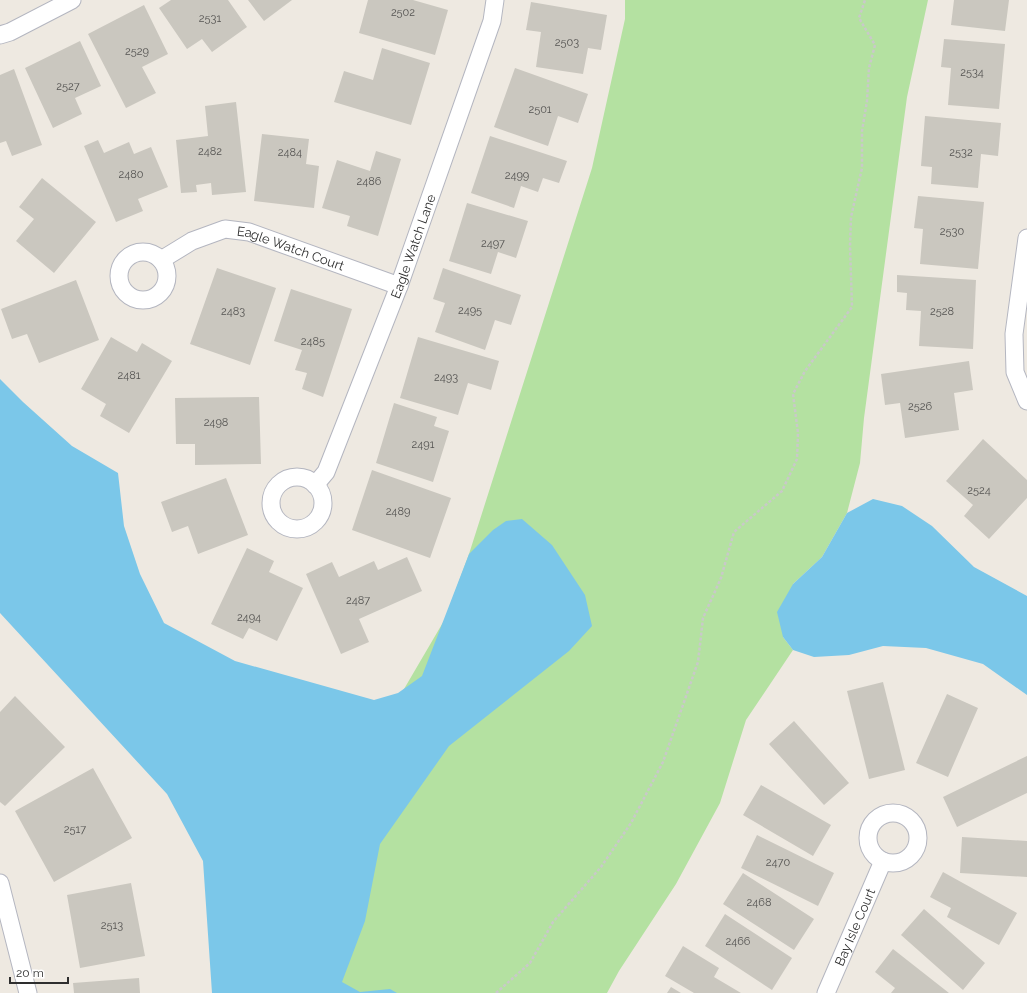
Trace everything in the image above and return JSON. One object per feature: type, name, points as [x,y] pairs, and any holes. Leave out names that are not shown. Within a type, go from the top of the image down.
[{"type":"street","points":[[0,35],[10,32],[72,0]]},
{"type":"street","name":"Eagle Watch Lane","points":[[316,485],[326,472],[399,286],[492,21],[495,0]]},
{"type":"street","name":"Eagle Watch Court","points":[[161,260],[192,241],[225,230],[249,232],[399,286]]},
{"type":"street","points":[[1027,238],[1014,334],[1015,372],[1027,401]]},
{"type":"street","name":"Bay Isle Court","points":[[827,993],[883,861]]},
{"type":"street","points":[[0,884],[28,993]]},
{"type":"path","points":[[496,993],[530,963],[553,922],[600,867],[631,822],[663,762],[698,662],[703,618],[721,578],[734,532],[756,511],[782,491],[797,459],[798,433],[793,394],[805,371],[852,307],[850,246],[852,217],[862,168],[862,131],[867,101],[869,68],[875,45],[859,18],[864,0]]},
{"type":"green space","points":[[625,0],[928,0],[907,97],[864,418],[860,463],[847,513],[822,557],[793,584],[783,637],[793,650],[746,720],[720,803],[676,884],[619,971],[607,993],[226,993],[445,619],[469,554],[592,168],[625,19]]},
{"type":"water","points":[[0,379],[72,446],[118,473],[124,526],[140,574],[164,623],[235,661],[374,700],[398,693],[422,676],[469,554],[493,530],[506,521],[522,519],[552,545],[585,595],[592,626],[569,651],[449,746],[380,844],[365,921],[342,982],[360,992],[390,989],[397,993],[212,993],[203,861],[167,794],[0,613]]},
{"type":"water","points":[[873,499],[902,506],[932,526],[974,567],[1027,596],[1027,695],[983,664],[926,648],[883,646],[849,655],[814,657],[793,650],[783,637],[777,612],[793,584],[822,557],[847,513]]},
{"type":"building","points":[[171,0],[228,0],[247,27],[212,52],[202,39],[187,49],[159,8]]},
{"type":"building","points":[[248,0],[292,0],[264,21]]},
{"type":"building","points":[[368,0],[413,0],[448,10],[435,55],[359,33]]},
{"type":"building","points":[[954,0],[1009,0],[1005,31],[951,25]]},
{"type":"building","points":[[531,2],[607,15],[601,50],[588,48],[583,74],[536,67],[541,32],[526,30]]},
{"type":"building","points":[[144,5],[168,54],[142,67],[156,93],[126,108],[88,34]]},
{"type":"building","points":[[944,39],[1005,44],[999,109],[948,105],[951,68],[941,67]]},
{"type":"building","points":[[80,41],[101,86],[75,98],[82,114],[53,128],[25,68]]},
{"type":"building","points":[[382,48],[430,63],[411,125],[334,102],[344,71],[373,80]]},
{"type":"building","points":[[515,68],[588,94],[578,123],[558,116],[548,146],[494,127]]},
{"type":"building","points":[[14,69],[42,145],[12,156],[6,141],[0,143],[0,75]]},
{"type":"building","points":[[236,102],[246,192],[212,195],[211,183],[196,185],[197,192],[181,193],[176,140],[208,136],[205,106]]},
{"type":"building","points":[[925,116],[1001,123],[998,156],[981,154],[978,188],[931,184],[932,167],[921,166]]},
{"type":"building","points":[[262,134],[309,139],[306,164],[319,166],[314,208],[254,201]]},
{"type":"building","points":[[490,136],[567,161],[559,183],[543,178],[538,192],[521,186],[514,208],[471,193]]},
{"type":"building","points":[[98,140],[104,153],[129,142],[134,154],[151,147],[168,187],[138,199],[143,211],[116,222],[84,146]]},
{"type":"building","points":[[376,151],[401,159],[378,236],[347,226],[350,216],[322,208],[337,160],[370,171]]},
{"type":"building","points":[[42,178],[96,222],[54,273],[16,241],[34,219],[19,207]]},
{"type":"building","points":[[918,196],[984,202],[978,269],[920,264],[923,229],[914,228]]},
{"type":"building","points":[[467,203],[528,221],[516,258],[498,252],[491,274],[449,261]]},
{"type":"building","points":[[217,268],[276,288],[250,365],[190,344]]},
{"type":"building","points":[[443,268],[521,295],[511,325],[495,320],[485,350],[435,332],[445,303],[433,299]]},
{"type":"building","points":[[897,275],[976,280],[973,349],[919,346],[921,311],[906,310],[907,293],[897,292]]},
{"type":"building","points":[[76,280],[99,340],[39,363],[27,334],[12,339],[1,309]]},
{"type":"building","points":[[291,289],[352,309],[323,397],[302,389],[307,373],[295,370],[302,350],[274,341]]},
{"type":"building","points":[[111,337],[137,352],[142,343],[172,361],[129,433],[100,416],[106,404],[81,389]]},
{"type":"building","points":[[418,337],[499,361],[491,390],[468,383],[458,415],[400,398]]},
{"type":"building","points":[[969,361],[973,390],[954,393],[959,430],[905,438],[900,403],[885,405],[881,374]]},
{"type":"building","points":[[259,397],[261,464],[195,465],[195,444],[176,444],[175,398]]},
{"type":"building","points":[[394,403],[437,417],[434,426],[449,431],[433,482],[376,463]]},
{"type":"building","points":[[983,439],[1027,480],[1027,498],[989,539],[964,516],[973,505],[946,481]]},
{"type":"building","points":[[372,470],[451,498],[430,558],[352,530]]},
{"type":"building","points":[[226,478],[248,535],[198,554],[188,526],[172,532],[161,502]]},
{"type":"building","points":[[247,548],[274,561],[269,572],[303,588],[277,641],[249,628],[243,639],[211,624]]},
{"type":"building","points":[[407,557],[422,591],[359,619],[369,642],[341,654],[306,574],[332,562],[339,577],[374,561],[378,570]]},
{"type":"building","points":[[883,682],[905,770],[869,779],[847,691]]},
{"type":"building","points":[[947,694],[978,708],[948,777],[916,763]]},
{"type":"building","points":[[15,696],[65,747],[5,806],[0,802],[0,712]]},
{"type":"building","points":[[794,721],[849,783],[824,805],[769,744]]},
{"type":"building","points":[[1027,756],[1027,793],[957,827],[943,797]]},
{"type":"building","points":[[93,768],[132,838],[54,882],[15,811]]},
{"type":"building","points":[[761,785],[831,825],[813,856],[743,815]]},
{"type":"building","points":[[757,835],[834,873],[818,906],[741,868]]},
{"type":"building","points":[[962,837],[1027,841],[1027,877],[960,873]]},
{"type":"building","points":[[943,872],[1017,913],[999,945],[947,917],[951,908],[930,897]]},
{"type":"building","points":[[743,873],[814,919],[794,950],[723,904]]},
{"type":"building","points":[[131,883],[145,956],[80,968],[67,895]]},
{"type":"building","points":[[924,909],[985,963],[963,990],[901,935]]},
{"type":"building","points":[[725,914],[792,958],[772,990],[705,946]]},
{"type":"building","points":[[683,946],[719,968],[714,977],[741,993],[694,993],[665,976]]},
{"type":"building","points":[[893,949],[949,993],[891,993],[895,988],[875,972]]},
{"type":"building","points":[[139,978],[140,993],[74,993],[73,983]]},
{"type":"building","points":[[671,987],[681,993],[667,993]]}]
